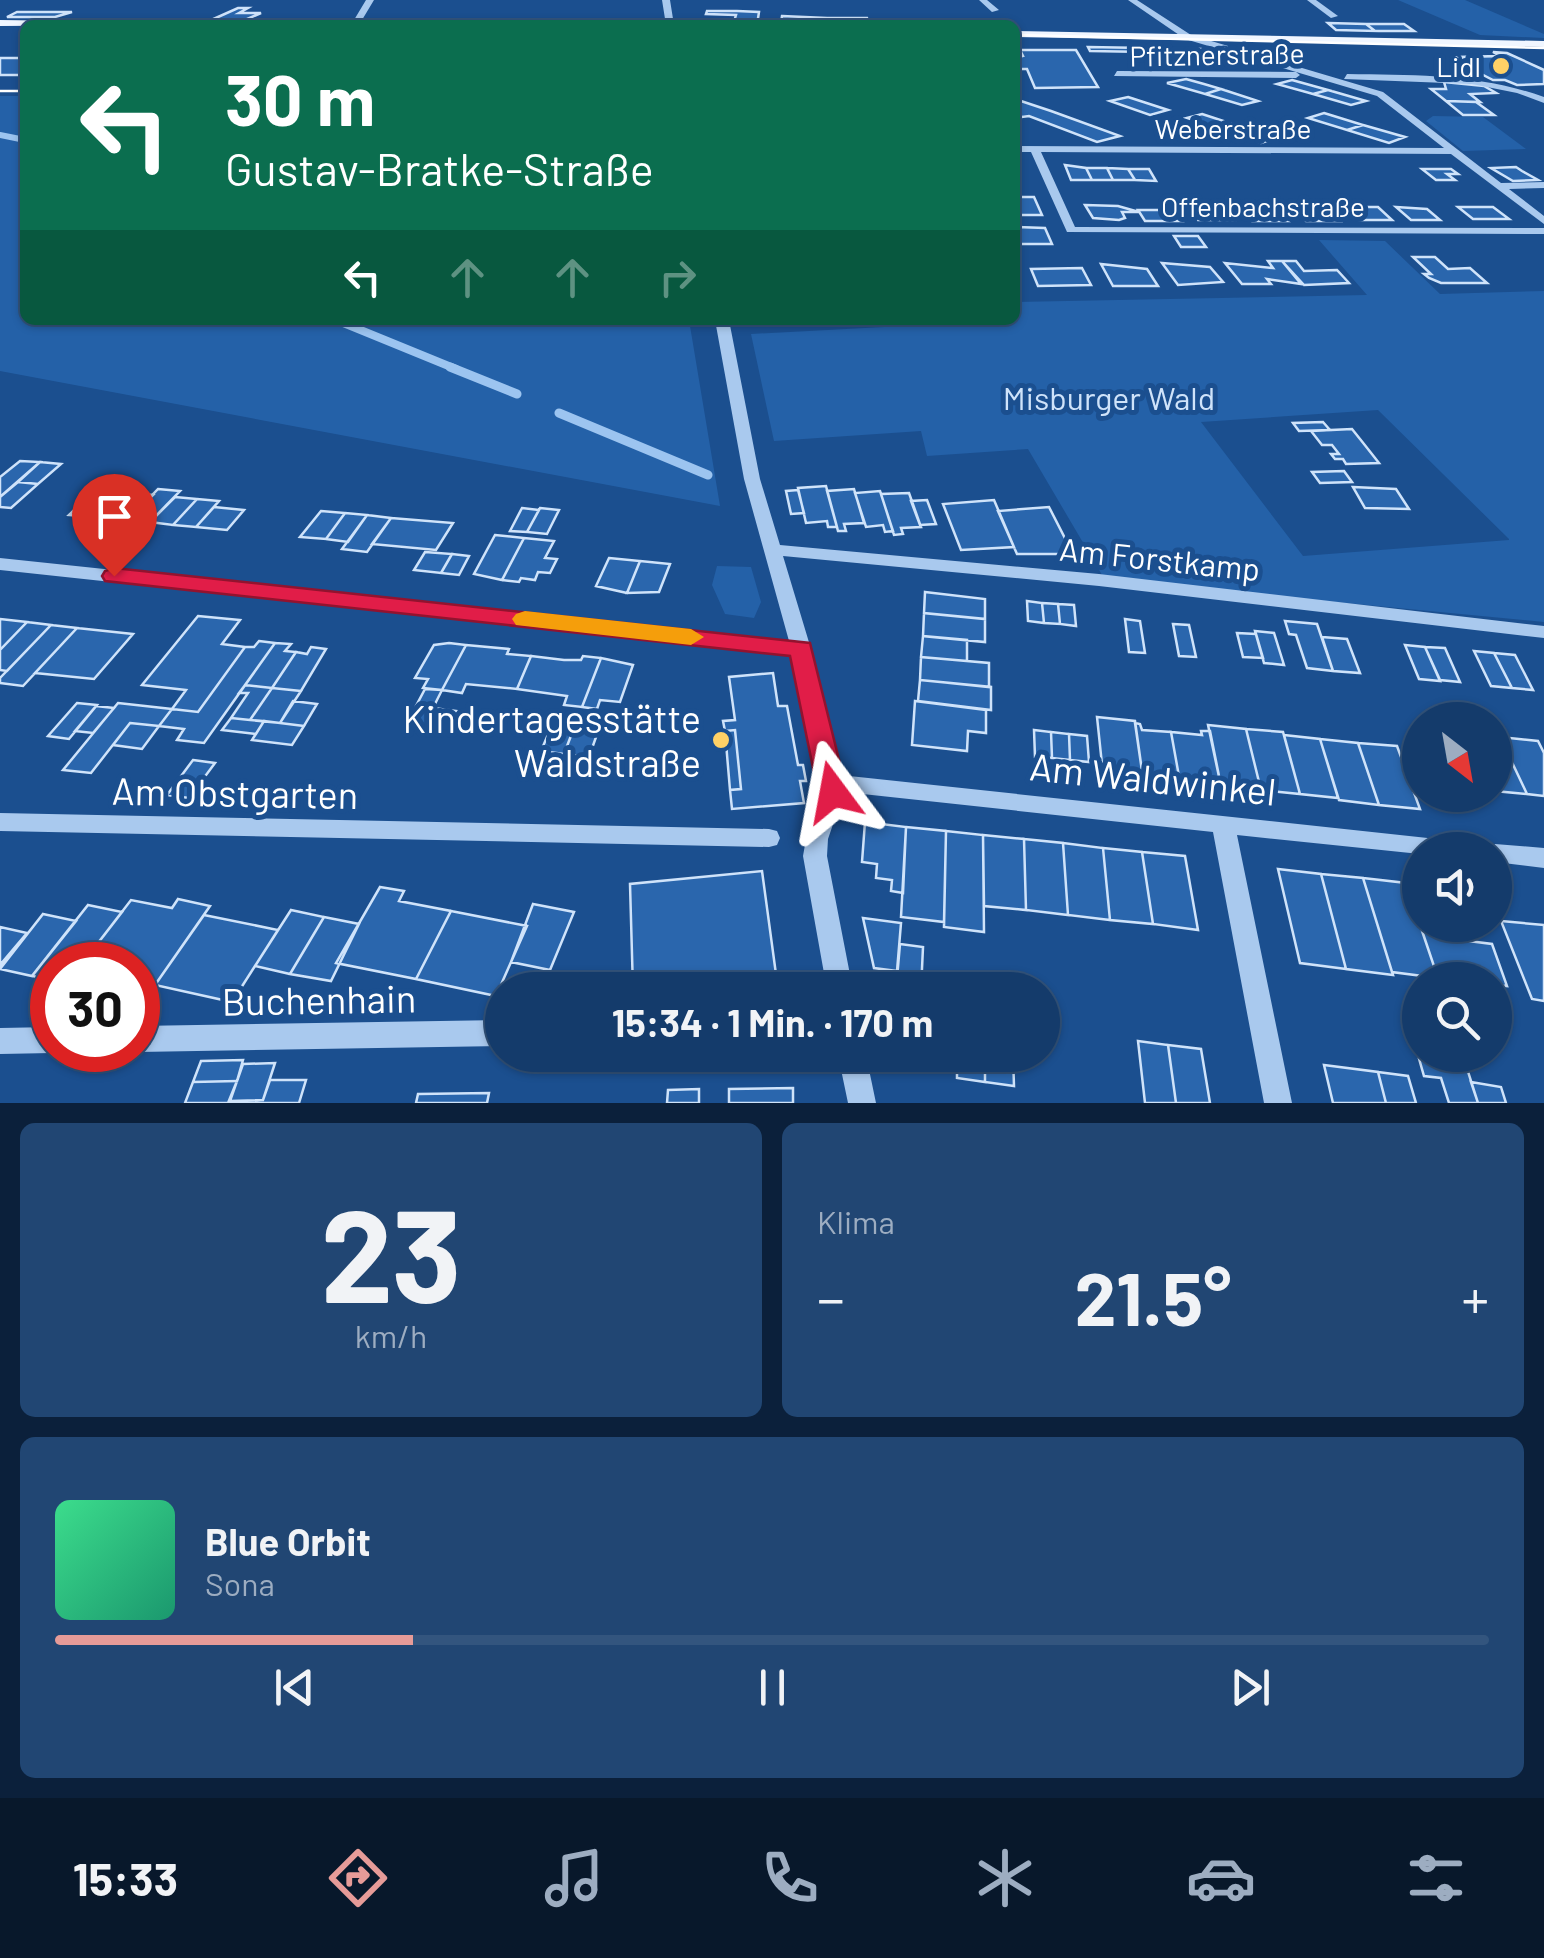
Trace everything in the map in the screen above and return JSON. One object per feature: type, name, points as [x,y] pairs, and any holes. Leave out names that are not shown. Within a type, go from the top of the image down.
[{"type":"main road","points":[[1020,36],[1544,44]]},
{"type":"street","points":[[983,0],[995,10]]},
{"type":"street","points":[[1132,0],[1196,39],[1380,94],[1544,220]]},
{"type":"street","points":[[1311,0],[1334,16]]},
{"type":"street","name":"Pfitznerstraße","points":[[1125,86],[1116,74],[1323,76]]},
{"type":"street","points":[[1323,76],[1472,80],[1542,98]]},
{"type":"street","name":"Weberstraße","points":[[1020,150],[1452,151]]},
{"type":"street","name":"Offenbachstraße","points":[[1035,150],[1070,230],[1544,231]]},
{"type":"street","points":[[1498,186],[1544,185]]},
{"type":"street","points":[[723,325],[770,550],[802,649],[830,782],[831,806],[817,839],[815,856],[837,972]]},
{"type":"street","name":"Am Forstkamp","points":[[770,550],[1099,580],[1544,632]]},
{"type":"street","points":[[0,564],[802,649]]},
{"type":"street","name":"Am Waldwinkel","points":[[830,782],[1402,843]]},
{"type":"street","name":"Am Obstgarten","points":[[0,822],[769,838]]},
{"type":"street","points":[[1223,824],[1278,1103]]},
{"type":"street","points":[[1512,855],[1544,858]]},
{"type":"street","name":"Buchenhain","points":[[160,1039],[485,1033]]},
{"type":"street","points":[[0,1041],[30,1040]]},
{"type":"street","points":[[856,1072],[862,1103]]},
{"type":"green space","points":[[1398,0],[1465,0],[1544,34],[1544,38],[1480,35]]},
{"type":"green space","points":[[0,96],[20,96],[20,325],[690,325],[720,506],[0,371]]},
{"type":"green space","points":[[1433,116],[1483,117],[1526,149],[1463,151],[1426,121]]},
{"type":"green space","name":"Misburger Wald","points":[[1319,240],[1385,241],[1440,294],[1544,291],[1544,622],[1105,580],[1028,449],[927,456],[921,431],[774,441],[751,334],[921,325],[1020,325],[1020,302],[1367,295]],"holes":[[[1378,410],[1509,540],[1303,556],[1201,422]]]},
{"type":"green space","points":[[717,566],[751,567],[761,602],[754,618],[725,614],[712,585]]},
{"type":"building","points":[[238,8],[248,8],[239,13],[261,13],[245,20],[211,20]]},
{"type":"building","points":[[707,11],[759,12],[758,20],[706,14]]},
{"type":"building","points":[[17,12],[72,12],[55,17],[7,17]]},
{"type":"building","points":[[782,16],[826,18],[826,20],[781,20]]},
{"type":"building","points":[[867,18],[868,20],[826,20]]},
{"type":"building","points":[[1328,23],[1366,24],[1375,31],[1336,30]]},
{"type":"building","points":[[1366,24],[1404,24],[1414,31],[1375,31]]},
{"type":"building","points":[[1088,47],[1201,49],[1204,53],[1090,51]]},
{"type":"building","points":[[1020,50],[1076,50],[1098,87],[1035,88],[1027,69],[1020,69]]},
{"type":"building","name":"Lidl","points":[[1493,52],[1507,53],[1544,70],[1544,84],[1517,85],[1493,80],[1458,62],[1464,60],[1459,57],[1500,56]]},
{"type":"building","points":[[0,58],[20,58],[20,75],[0,75]]},
{"type":"building","points":[[1186,79],[1221,89],[1205,94],[1167,83]]},
{"type":"building","points":[[1292,80],[1328,90],[1313,94],[1277,84]]},
{"type":"building","points":[[1444,82],[1484,86],[1496,93],[1470,94],[1480,102],[1446,101],[1431,89],[1446,89]]},
{"type":"building","points":[[1221,89],[1258,101],[1242,105],[1205,94]]},
{"type":"building","points":[[1328,90],[1366,101],[1351,105],[1313,94]]},
{"type":"building","points":[[1128,97],[1168,110],[1150,115],[1110,101]]},
{"type":"building","points":[[1020,101],[1120,136],[1097,142],[1029,116],[1022,117]]},
{"type":"building","points":[[1446,101],[1476,102],[1494,115],[1463,115]]},
{"type":"building","points":[[1324,113],[1363,125],[1347,130],[1308,118]]},
{"type":"building","points":[[1202,114],[1239,126],[1223,130],[1187,118]]},
{"type":"building","points":[[1363,125],[1405,137],[1389,143],[1347,130]]},
{"type":"building","points":[[1239,126],[1277,138],[1261,143],[1223,130]]},
{"type":"building","points":[[1065,165],[1086,168],[1092,180],[1071,180]]},
{"type":"building","points":[[1516,167],[1538,180],[1513,181],[1491,168]]},
{"type":"building","points":[[1086,168],[1107,168],[1113,180],[1092,180]]},
{"type":"building","points":[[1107,168],[1128,169],[1135,180],[1113,180]]},
{"type":"building","points":[[1128,169],[1149,169],[1156,181],[1135,180]]},
{"type":"building","points":[[1422,169],[1451,169],[1458,174],[1447,174],[1455,180],[1436,180]]},
{"type":"building","points":[[1020,197],[1034,197],[1042,215],[1020,215]]},
{"type":"building","points":[[1085,205],[1118,206],[1139,212],[1122,212],[1125,218],[1119,220],[1093,218]]},
{"type":"building","points":[[1188,207],[1224,207],[1234,220],[1198,220]]},
{"type":"building","points":[[1345,207],[1378,207],[1392,220],[1358,220]]},
{"type":"building","points":[[1396,207],[1427,209],[1440,220],[1411,220]]},
{"type":"building","points":[[1458,207],[1493,207],[1509,219],[1473,219]]},
{"type":"building","points":[[1241,208],[1276,208],[1288,221],[1252,221]]},
{"type":"building","points":[[1293,208],[1327,208],[1340,221],[1306,221]]},
{"type":"building","points":[[1138,210],[1173,210],[1182,221],[1145,221]]},
{"type":"building","points":[[1020,227],[1045,228],[1052,244],[1020,244]]},
{"type":"building","points":[[1174,236],[1198,236],[1206,247],[1181,247]]},
{"type":"building","points":[[1413,257],[1435,257],[1448,269],[1470,268],[1487,283],[1441,283],[1424,274],[1431,274]]},
{"type":"building","points":[[1268,261],[1282,261],[1301,284],[1267,279],[1271,284],[1242,284],[1225,263],[1273,268]]},
{"type":"building","points":[[1282,261],[1296,261],[1304,271],[1337,270],[1349,283],[1304,285]]},
{"type":"building","points":[[1162,263],[1210,267],[1223,282],[1178,285]]},
{"type":"building","points":[[1101,264],[1147,269],[1158,286],[1113,286]]},
{"type":"building","points":[[1082,268],[1091,285],[1038,286],[1031,269]]},
{"type":"building","points":[[1323,422],[1330,430],[1299,431],[1293,423]]},
{"type":"building","points":[[1352,429],[1379,463],[1346,464],[1343,459],[1335,459],[1331,454],[1339,454],[1332,445],[1322,445],[1311,431]]},
{"type":"building","points":[[20,461],[40,462],[0,497],[0,477]]},
{"type":"building","points":[[40,462],[61,464],[38,484],[18,482]]},
{"type":"building","points":[[1344,471],[1352,482],[1320,483],[1312,472]]},
{"type":"building","points":[[18,482],[38,484],[11,508],[0,507],[0,497]]},
{"type":"building","points":[[826,486],[837,527],[828,527],[827,521],[806,523],[798,488]]},
{"type":"building","points":[[1353,487],[1396,489],[1409,509],[1365,508]]},
{"type":"building","points":[[96,489],[131,493],[105,518],[69,515]]},
{"type":"building","points":[[158,489],[180,491],[150,522],[128,520]]},
{"type":"building","points":[[854,489],[864,523],[844,524],[846,531],[838,531],[827,491]]},
{"type":"building","points":[[798,490],[804,513],[791,514],[786,491]]},
{"type":"building","points":[[880,491],[893,531],[885,532],[883,525],[866,527],[855,493]]},
{"type":"building","points":[[131,493],[153,495],[128,520],[105,518]]},
{"type":"building","points":[[909,493],[921,527],[901,528],[903,534],[894,535],[881,494]]},
{"type":"building","points":[[175,497],[197,499],[173,525],[150,522]]},
{"type":"building","points":[[197,499],[219,501],[196,527],[173,525]]},
{"type":"building","points":[[927,500],[936,524],[920,525],[911,501]]},
{"type":"building","points":[[994,500],[1014,547],[961,550],[943,504]]},
{"type":"building","points":[[214,507],[244,510],[227,530],[196,527]]},
{"type":"building","points":[[1049,507],[1073,554],[1017,554],[998,511]]},
{"type":"building","points":[[522,508],[539,510],[527,532],[510,531]]},
{"type":"building","points":[[540,508],[559,510],[547,534],[527,532]]},
{"type":"building","points":[[321,511],[345,513],[326,539],[300,537]]},
{"type":"building","points":[[345,513],[367,515],[348,542],[326,539]]},
{"type":"building","points":[[367,515],[391,518],[367,552],[342,549]]},
{"type":"building","points":[[391,518],[453,523],[436,550],[372,544]]},
{"type":"building","points":[[495,535],[524,538],[502,580],[474,574]]},
{"type":"building","points":[[524,538],[554,541],[545,558],[557,559],[550,573],[538,572],[535,580],[502,580]]},
{"type":"building","points":[[425,552],[452,554],[441,573],[414,570]]},
{"type":"building","points":[[452,554],[469,556],[459,575],[441,573]]},
{"type":"building","points":[[609,558],[640,561],[627,593],[596,586]]},
{"type":"building","points":[[640,561],[670,564],[659,592],[627,593]]},
{"type":"building","points":[[925,592],[985,599],[985,619],[924,613]]},
{"type":"building","points":[[1027,601],[1042,603],[1044,623],[1028,621]]},
{"type":"building","points":[[1042,603],[1058,604],[1060,624],[1044,623]]},
{"type":"building","points":[[1058,604],[1074,605],[1076,626],[1060,624]]},
{"type":"building","points":[[924,613],[985,619],[985,642],[923,636]]},
{"type":"building","points":[[198,616],[240,620],[222,644],[245,647],[198,712],[172,709],[186,690],[142,685]]},
{"type":"building","points":[[0,619],[27,622],[0,650]]},
{"type":"building","points":[[1125,619],[1140,621],[1145,653],[1129,652]]},
{"type":"building","points":[[1285,621],[1317,624],[1333,671],[1307,668],[1296,635],[1289,634]]},
{"type":"building","points":[[27,622],[51,625],[7,671],[0,670],[0,650]]},
{"type":"building","points":[[1173,624],[1189,625],[1196,657],[1179,656]]},
{"type":"building","points":[[51,625],[77,628],[23,686],[0,683],[0,678]]},
{"type":"building","points":[[77,628],[133,634],[94,679],[35,673]]},
{"type":"building","points":[[1255,631],[1274,633],[1284,665],[1264,663]]},
{"type":"building","points":[[1237,633],[1256,634],[1263,658],[1243,657]]},
{"type":"building","points":[[923,636],[967,640],[967,661],[921,657]]},
{"type":"building","points":[[1322,637],[1347,639],[1360,673],[1333,671]]},
{"type":"building","points":[[259,641],[275,643],[204,743],[177,740],[184,729],[159,726],[172,709],[198,712],[245,647],[254,647]]},
{"type":"building","points":[[275,643],[291,644],[285,651],[296,652],[272,688],[245,685]]},
{"type":"building","points":[[434,645],[466,645],[442,690],[423,688],[428,679],[415,678]]},
{"type":"building","points":[[466,645],[509,649],[507,654],[531,656],[517,689],[466,684],[462,693],[442,690]]},
{"type":"building","points":[[1405,645],[1425,647],[1440,681],[1419,679]]},
{"type":"building","points":[[311,647],[326,649],[301,691],[272,688],[296,652],[307,654]]},
{"type":"building","points":[[1425,647],[1445,648],[1460,682],[1440,680]]},
{"type":"building","points":[[1474,651],[1494,653],[1512,688],[1491,686]]},
{"type":"building","points":[[1494,653],[1515,655],[1533,690],[1512,688]]},
{"type":"building","points":[[531,656],[564,660],[601,658],[582,707],[564,705],[567,696],[517,689]]},
{"type":"building","points":[[921,657],[989,663],[989,687],[920,680]]},
{"type":"building","points":[[601,658],[633,665],[620,702],[600,700],[597,709],[582,707]]},
{"type":"building","points":[[773,673],[778,706],[787,706],[798,765],[803,765],[806,781],[800,781],[804,803],[732,809],[730,790],[741,789],[735,730],[725,731],[723,721],[735,720],[729,677]]},
{"type":"building","points":[[920,680],[991,687],[991,710],[918,701]]},
{"type":"building","points":[[245,685],[272,688],[250,720],[231,718],[248,693],[239,693]]},
{"type":"building","points":[[272,688],[301,691],[280,723],[250,720]]},
{"type":"building","points":[[425,689],[442,690],[433,708],[416,706]]},
{"type":"building","points":[[293,701],[317,704],[304,726],[280,723]]},
{"type":"building","points":[[915,701],[986,710],[986,733],[968,731],[967,751],[912,745]]},
{"type":"building","points":[[77,703],[97,705],[69,739],[48,736]]},
{"type":"building","points":[[118,703],[172,709],[159,726],[130,723],[91,773],[63,770]]},
{"type":"building","points":[[96,706],[114,708],[93,733],[75,731]]},
{"type":"building","points":[[416,706],[456,711],[447,728],[406,723]]},
{"type":"building","points":[[1097,717],[1135,721],[1143,778],[1103,774]]},
{"type":"building","points":[[231,718],[264,721],[256,734],[222,730]]},
{"type":"building","points":[[555,718],[577,720],[564,754],[541,751]]},
{"type":"building","points":[[577,720],[601,723],[589,757],[564,754]]},
{"type":"building","points":[[264,721],[304,726],[292,745],[252,740]]},
{"type":"building","points":[[130,723],[159,726],[142,749],[113,745]]},
{"type":"building","points":[[1135,723],[1142,730],[1171,732],[1180,782],[1143,778]]},
{"type":"building","points":[[1208,725],[1246,729],[1261,790],[1221,786]]},
{"type":"building","points":[[1246,729],[1283,732],[1300,794],[1261,790]]},
{"type":"building","points":[[735,730],[741,789],[730,790],[725,731]]},
{"type":"building","points":[[1034,730],[1051,732],[1052,758],[1035,757]]},
{"type":"building","points":[[1201,731],[1210,731],[1221,786],[1180,782],[1171,732],[1202,735]]},
{"type":"building","points":[[1051,732],[1069,734],[1070,760],[1052,758]]},
{"type":"building","points":[[1069,734],[1087,736],[1089,762],[1070,760]]},
{"type":"building","points":[[1284,735],[1320,739],[1338,798],[1300,794]]},
{"type":"building","points":[[1512,738],[1538,741],[1544,753],[1544,796],[1527,794],[1512,762]]},
{"type":"building","points":[[1320,739],[1358,743],[1379,805],[1339,800]]},
{"type":"building","points":[[1358,743],[1397,746],[1402,760],[1402,807],[1379,805]]},
{"type":"building","points":[[193,760],[215,763],[189,798],[167,795]]},
{"type":"building","points":[[1512,762],[1527,794],[1512,793]]},
{"type":"building","points":[[865,822],[906,827],[903,893],[891,891],[892,880],[876,878],[877,864],[862,862]]},
{"type":"building","points":[[906,827],[946,831],[944,922],[901,917]]},
{"type":"building","points":[[946,831],[983,835],[984,932],[944,927]]},
{"type":"building","points":[[983,835],[1024,839],[1026,910],[984,906]]},
{"type":"building","points":[[1024,839],[1063,843],[1068,915],[1026,910]]},
{"type":"building","points":[[1063,843],[1103,848],[1110,920],[1068,915]]},
{"type":"building","points":[[1103,848],[1142,852],[1153,924],[1110,920]]},
{"type":"building","points":[[1142,852],[1185,856],[1198,930],[1153,924]]},
{"type":"building","points":[[1278,869],[1321,874],[1346,969],[1300,963]]},
{"type":"building","points":[[762,871],[776,972],[632,972],[630,884]]},
{"type":"building","points":[[1321,874],[1363,878],[1393,975],[1346,969]]},
{"type":"building","points":[[1363,878],[1402,883],[1402,942],[1426,942],[1433,962],[1402,962],[1402,973],[1392,972]]},
{"type":"building","points":[[380,887],[404,891],[399,901],[451,911],[416,979],[336,963]]},
{"type":"building","points":[[178,899],[210,906],[160,978],[160,942],[99,942],[131,900],[172,908]]},
{"type":"building","points":[[533,904],[574,912],[550,970],[511,962]]},
{"type":"building","points":[[88,905],[122,912],[99,942],[59,942]]},
{"type":"building","points":[[291,910],[324,917],[290,974],[255,966]]},
{"type":"building","points":[[451,911],[527,926],[507,972],[485,972],[485,994],[416,979]]},
{"type":"building","points":[[43,914],[76,921],[59,942],[30,942],[30,976],[0,969]]},
{"type":"building","points":[[204,915],[278,930],[232,1002],[160,986],[160,978]]},
{"type":"building","points":[[324,917],[359,924],[331,981],[290,974]]},
{"type":"building","points":[[863,918],[901,923],[897,971],[874,968]]},
{"type":"building","points":[[1512,922],[1544,925],[1544,1001],[1532,999],[1509,942]]},
{"type":"building","points":[[0,927],[27,933],[0,965]]},
{"type":"building","points":[[1426,942],[1492,944],[1498,962],[1433,962]]},
{"type":"building","points":[[900,944],[923,947],[922,972],[898,972]]},
{"type":"building","points":[[1138,1041],[1168,1045],[1176,1103],[1145,1103]]},
{"type":"building","points":[[1168,1045],[1201,1049],[1210,1103],[1176,1103]]},
{"type":"building","points":[[243,1060],[237,1081],[193,1082],[201,1061]]},
{"type":"building","points":[[275,1063],[263,1100],[230,1101],[243,1064]]},
{"type":"building","points":[[1324,1065],[1378,1072],[1386,1103],[1333,1103]]},
{"type":"building","points":[[957,1072],[985,1072],[985,1082],[957,1078]]},
{"type":"building","points":[[985,1072],[1014,1072],[1014,1086],[985,1082]]},
{"type":"building","points":[[1378,1072],[1408,1076],[1416,1103],[1386,1103]]},
{"type":"building","points":[[1423,1072],[1468,1072],[1478,1103],[1449,1103],[1441,1078],[1424,1076]]},
{"type":"building","points":[[270,1080],[306,1080],[299,1103],[228,1103],[263,1100]]},
{"type":"building","points":[[237,1081],[228,1103],[185,1103],[193,1082]]},
{"type":"building","points":[[1471,1082],[1501,1087],[1506,1103],[1478,1103]]},
{"type":"building","points":[[793,1088],[793,1103],[729,1103],[729,1089]]},
{"type":"building","points":[[699,1089],[699,1103],[667,1103],[668,1090]]},
{"type":"building","points":[[489,1093],[487,1103],[416,1103],[418,1094]]},
{"type":"waterway","points":[[0,135],[20,139]]},
{"type":"waterway","points":[[348,325],[456,369]]},
{"type":"waterway","points":[[450,367],[517,394]]},
{"type":"waterway","points":[[559,413],[708,475]]},
{"type":"tram line","points":[[1020,35],[1544,48]]},
{"type":"tram line","points":[[0,91],[20,91]]},
{"type":"slow traffic","points":[[525,619],[691,637]]},
{"type":"place","name":"Lidl","points":[[1501,66]]},
{"type":"place","name":"Kindertagesstätte Waldstraße","points":[[721,740]]},
{"type":"route","points":[[114,576],[802,649],[833,792]]}]
